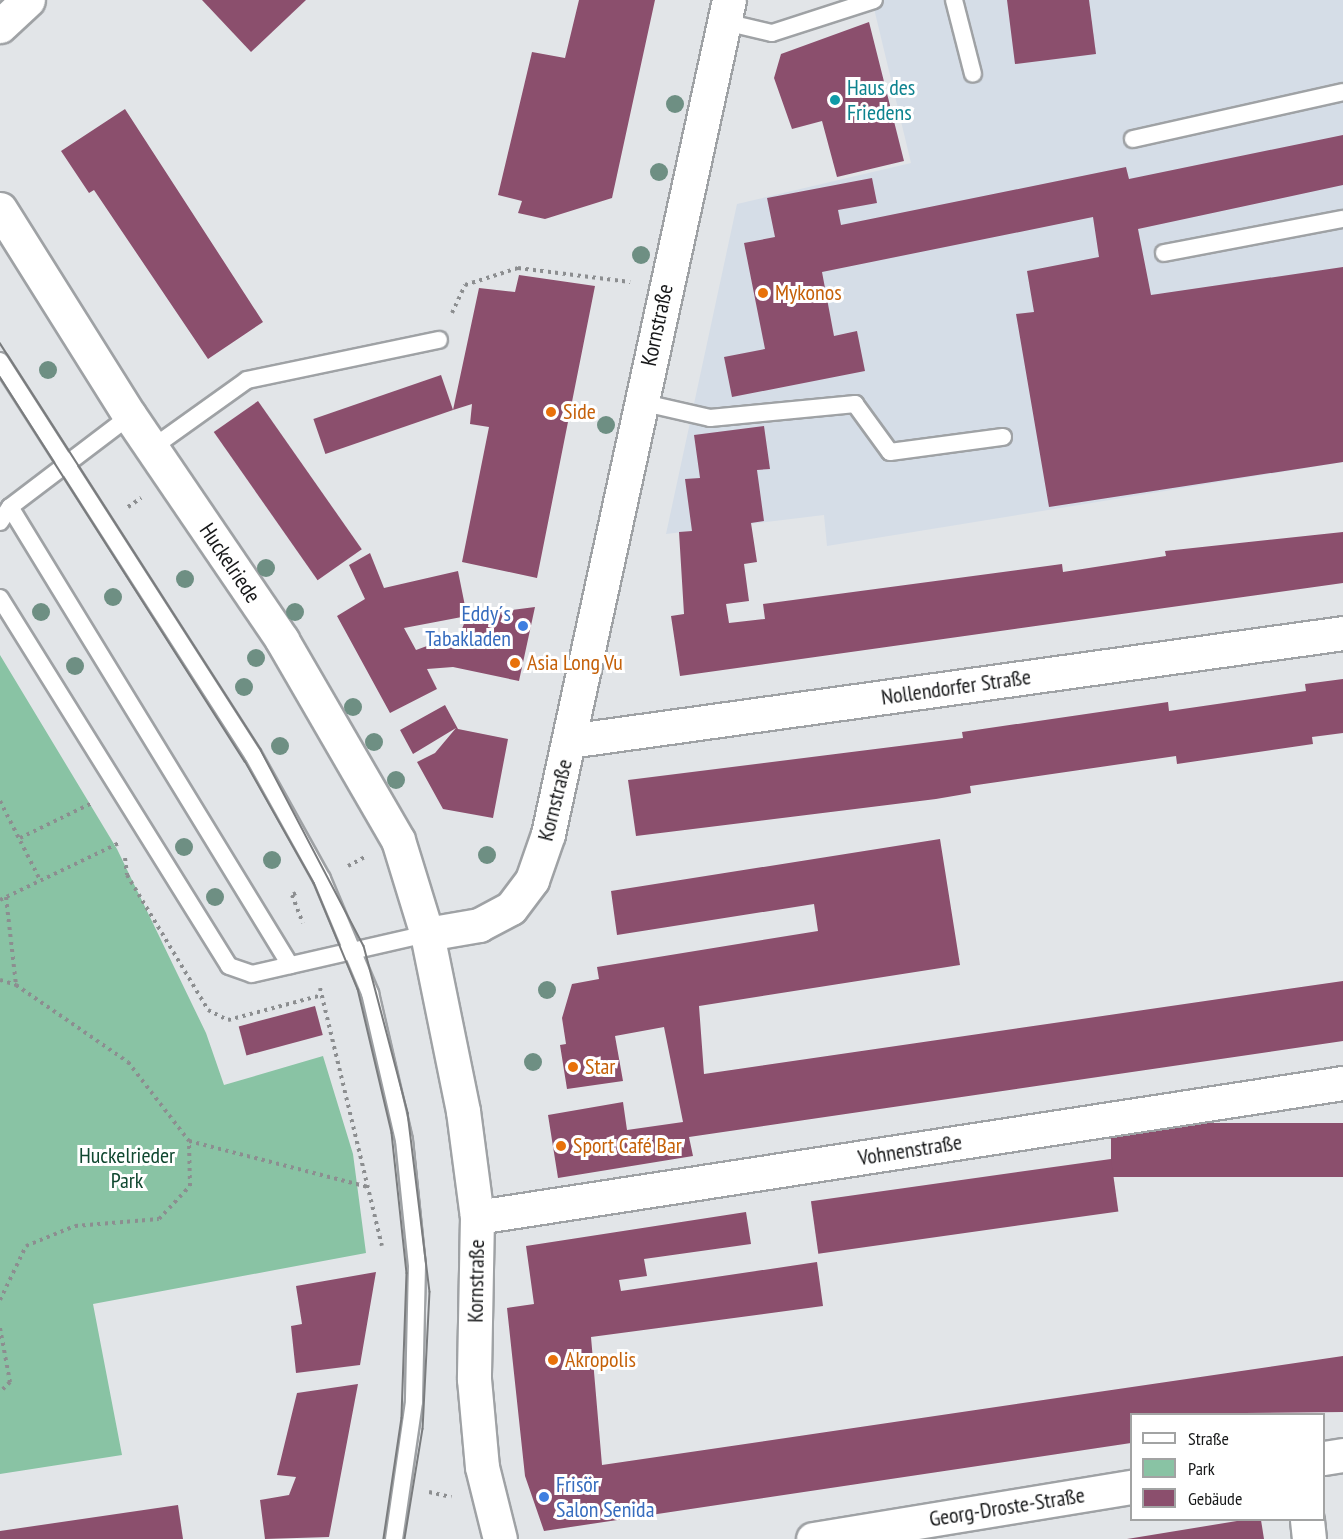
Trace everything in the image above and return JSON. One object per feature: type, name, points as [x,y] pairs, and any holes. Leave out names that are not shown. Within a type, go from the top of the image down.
[{"type":"street","points":[[0,26],[28,0]]},
{"type":"street","name":"Kornstraße","points":[[494,1538],[482,1467],[474,1379],[477,1216],[464,1111],[427,934],[479,925],[511,908],[532,880],[548,834],[640,402],[727,11]]},
{"type":"street","name":"Huckelriede","points":[[0,209],[130,416],[282,640],[388,823],[427,934]]},
{"type":"street","name":"Nollendorfer Straße","points":[[569,741],[1343,633]]},
{"type":"street","name":"Vohnenstraße","points":[[477,1216],[1343,1083]]},
{"type":"street","points":[[1325,1458],[1343,1455]]},
{"type":"street","name":"Georg-Droste-Straße","points":[[813,1539],[931,1529],[1130,1487]]},
{"type":"street","points":[[1307,1521],[1310,1539]]},
{"type":"lane","points":[[727,11],[772,33],[874,0]]},
{"type":"lane","points":[[954,0],[973,74]]},
{"type":"lane","points":[[1133,139],[1343,92]]},
{"type":"lane","points":[[1164,253],[1343,219]]},
{"type":"lane","points":[[152,448],[247,380],[439,340]]},
{"type":"lane","points":[[0,361],[253,755],[354,949],[391,1070],[417,1254],[414,1402],[394,1539]]},
{"type":"lane","points":[[640,402],[710,418],[855,404],[890,452],[1004,437]]},
{"type":"lane","points":[[0,522],[10,507],[130,416]]},
{"type":"lane","points":[[10,507],[290,965]]},
{"type":"lane","points":[[0,598],[229,966],[252,974],[427,934]]},
{"type":"path","points":[[439,340],[465,285],[518,268],[666,286]]},
{"type":"path","points":[[0,801],[40,880]]},
{"type":"path","points":[[20,838],[96,801]]},
{"type":"path","points":[[0,900],[122,842]]},
{"type":"path","points":[[292,895],[313,959],[387,1258]]},
{"type":"path","points":[[6,896],[16,985]]},
{"type":"path","points":[[0,980],[16,985],[128,1062],[189,1141],[190,1186],[159,1219],[75,1226],[26,1246],[0,1300]]},
{"type":"path","points":[[189,1141],[368,1187]]},
{"type":"path","points":[[0,1328],[9,1382],[0,1392]]},
{"type":"shaded area","points":[[872,0],[1343,0],[1343,462],[827,546],[824,515],[666,534],[737,204],[911,163]]},
{"type":"green space","name":"Huckelrieder Park","points":[[0,655],[117,849],[206,1033],[224,1085],[323,1056],[353,1154],[366,1253],[93,1304],[122,1455],[0,1474]]},
{"type":"building","points":[[202,0],[306,0],[251,52]]},
{"type":"building","points":[[579,0],[655,0],[612,198],[545,219],[518,213],[522,201],[498,195],[532,52],[565,58]]},
{"type":"building","points":[[1007,0],[1089,0],[1096,54],[1015,64]]},
{"type":"building","name":"Haus des Friedens","points":[[869,22],[904,161],[837,177],[822,121],[792,129],[774,78],[781,54]]},
{"type":"building","points":[[125,109],[263,322],[208,359],[94,190],[89,193],[61,151]]},
{"type":"building","points":[[1343,135],[1343,185],[1138,229],[1151,295],[1343,267],[1343,462],[1049,507],[1016,314],[1034,312],[1027,271],[1099,257],[1093,217],[822,272],[834,336],[857,331],[865,371],[732,397],[724,357],[765,349],[744,243],[775,237],[767,198],[872,178],[877,203],[838,210],[841,225],[1126,167],[1129,179]]},
{"type":"building","points":[[519,275],[595,286],[537,578],[462,562],[489,427],[470,424],[472,404],[453,410],[479,288],[515,292]]},
{"type":"building","points":[[441,375],[453,410],[325,454],[313,419]]},
{"type":"building","points":[[258,401],[362,549],[318,580],[214,432]]},
{"type":"building","points":[[764,426],[770,469],[757,470],[764,521],[751,523],[757,562],[744,564],[749,601],[726,604],[729,623],[765,619],[763,604],[1062,564],[1063,572],[1166,556],[1165,551],[1343,532],[1343,583],[680,676],[671,616],[684,614],[679,532],[692,531],[685,479],[700,478],[694,435]]},
{"type":"building","points":[[370,553],[384,588],[458,571],[467,616],[535,607],[519,681],[453,667],[427,669],[437,689],[390,713],[337,616],[365,599],[349,565]],"holes":[[[467,616],[460,634],[416,650],[404,628]]]},
{"type":"building","points":[[1343,679],[1343,733],[1312,737],[1313,744],[1177,764],[1176,756],[970,786],[971,793],[936,799],[636,836],[628,780],[963,738],[962,732],[1168,702],[1169,711],[1306,691],[1305,684]]},
{"type":"building","points":[[445,705],[458,729],[508,739],[493,818],[443,809],[417,762],[435,753],[456,728],[413,754],[400,730]]},
{"type":"building","points":[[940,839],[960,965],[699,1006],[704,1074],[1343,981],[1343,1041],[689,1137],[693,1156],[558,1178],[548,1115],[623,1102],[627,1130],[683,1122],[664,1027],[615,1036],[623,1081],[567,1089],[560,1045],[566,1044],[562,1018],[572,984],[599,979],[597,967],[818,931],[814,904],[617,935],[611,891]]},
{"type":"building","points":[[315,1006],[323,1035],[246,1055],[239,1026]]},
{"type":"building","points":[[1111,1123],[1343,1123],[1343,1177],[1111,1177]]},
{"type":"building","points":[[1111,1159],[1118,1211],[818,1254],[811,1201]]},
{"type":"building","points":[[746,1212],[751,1244],[644,1259],[647,1276],[619,1280],[621,1291],[817,1262],[823,1306],[591,1337],[602,1465],[1343,1356],[1343,1412],[1130,1413],[1130,1443],[544,1531],[525,1476],[507,1308],[534,1304],[526,1246]]},
{"type":"building","points":[[376,1272],[360,1365],[296,1373],[291,1326],[302,1324],[296,1286]]},
{"type":"building","points":[[358,1384],[329,1537],[265,1539],[260,1500],[289,1495],[296,1477],[277,1475],[297,1393]]},
{"type":"building","points":[[178,1505],[183,1539],[0,1539],[0,1531]]},
{"type":"building","points":[[1237,1521],[1261,1521],[1264,1539],[1127,1539]]},
{"type":"tram line","points":[[0,343],[261,750],[364,946],[408,1113],[430,1292],[423,1429],[405,1539]]},
{"type":"tram line","points":[[0,377],[245,761],[314,883],[358,989],[392,1133],[407,1273],[402,1418],[384,1539]]},
{"type":"place","name":"Haus des Friedens","points":[[835,100]]},
{"type":"place","name":"Mykonos","points":[[763,293]]},
{"type":"place","name":"Side","points":[[551,412]]},
{"type":"place","name":"Eddy´s Tabakladen","points":[[523,626]]},
{"type":"place","name":"Asia Long Vu","points":[[515,663]]},
{"type":"place","name":"Star","points":[[573,1067]]},
{"type":"place","name":"Sport Café Bar","points":[[561,1146]]},
{"type":"place","name":"Akropolis","points":[[553,1360]]},
{"type":"place","name":"Frisör Salon Senida","points":[[544,1497]]}]
